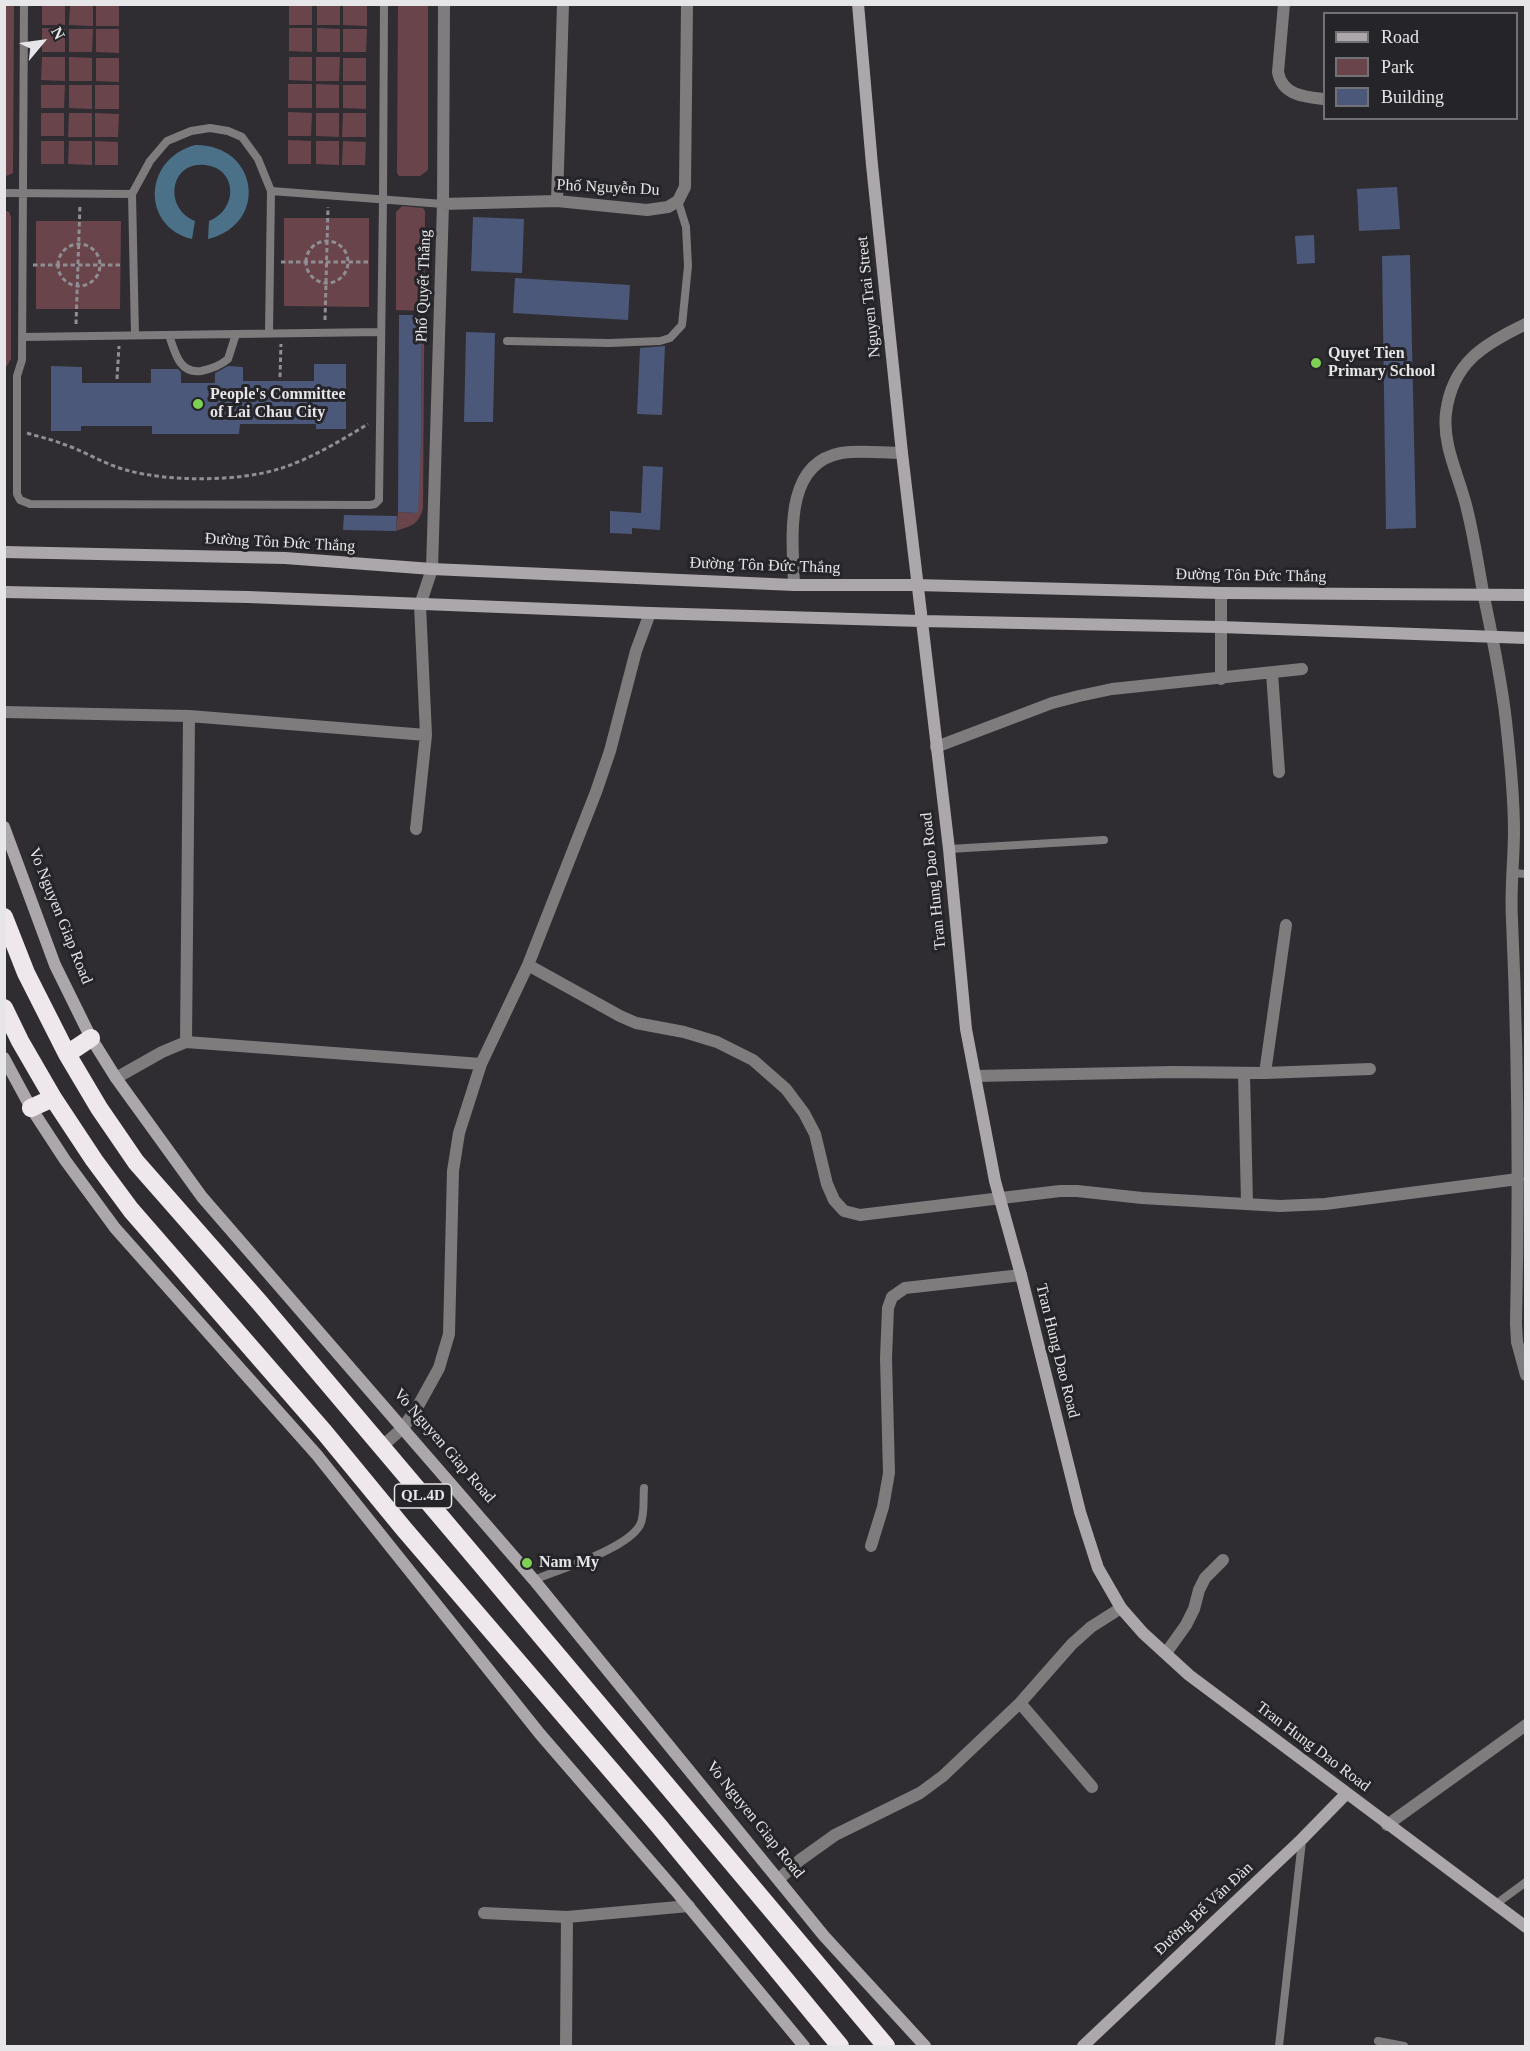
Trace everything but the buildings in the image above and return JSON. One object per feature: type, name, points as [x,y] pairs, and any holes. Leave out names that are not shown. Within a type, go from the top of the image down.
[{"type":"highway","name":"QL.4D","points":[[4,917],[26,973],[67,1054],[99,1108],[136,1161],[606,1712],[886,2046]]},
{"type":"highway","name":"QL.4D","points":[[4,1008],[53,1098],[131,1210],[326,1433],[404,1529],[659,1826],[840,2046]]},
{"type":"highway","points":[[67,1054],[92,1038]]},
{"type":"highway","points":[[31,1108],[53,1098]]},
{"type":"street","name":"Phố Quyết Thắng","points":[[420,605],[432,569],[443,204],[444,4]]},
{"type":"street","points":[[557,201],[563,4]]},
{"type":"street","name":"Phố Nguyễn Du","points":[[443,204],[557,201],[647,210],[668,207],[678,201],[685,187],[687,4]]},
{"type":"street","name":"Nguyen Trai Street","points":[[858,4],[872,165],[916,585]]},
{"type":"street","points":[[1284,4],[1278,72],[1280,81],[1293,93],[1323,99]]},
{"type":"street","points":[[1526,324],[1476,352],[1453,387],[1446,415],[1448,444],[1467,507],[1493,636],[1502,687],[1511,770],[1519,873],[1511,895],[1518,1114],[1516,1324],[1517,1342],[1526,1375]]},
{"type":"street","points":[[794,585],[794,511],[799,488],[814,466],[825,458],[841,453],[902,453]]},
{"type":"street","name":"Đường Tôn Đức Thắng","points":[[4,552],[285,558],[432,569],[794,585],[916,585],[1221,593],[1526,595]]},
{"type":"street","name":"Tran Hung Dao Road","points":[[916,585],[949,849],[966,1029],[1000,1198],[1080,1512],[1098,1568],[1121,1608],[1143,1633],[1189,1675],[1526,1927]]},
{"type":"street","points":[[4,592],[248,597],[650,613],[1221,627],[1526,638]]},
{"type":"street","points":[[1221,593],[1221,679]]},
{"type":"street","points":[[417,829],[426,735],[420,605]]},
{"type":"street","points":[[381,1447],[403,1428],[440,1368],[449,1334],[453,1171],[459,1133],[481,1064],[528,965],[596,792],[610,751],[636,651],[650,613]]},
{"type":"street","points":[[936,747],[1041,707],[1079,696],[1112,689],[1302,669]]},
{"type":"street","points":[[1272,673],[1279,772]]},
{"type":"street","points":[[4,712],[189,716],[426,735]]},
{"type":"street","points":[[186,1042],[189,716]]},
{"type":"street","name":"Vo Nguyen Giap Road","points":[[4,827],[55,966],[92,1038],[116,1078],[202,1197],[534,1580],[824,1935],[925,2046]]},
{"type":"street","points":[[1265,1073],[1286,925]]},
{"type":"street","points":[[528,965],[636,1023],[717,1041],[753,1060],[786,1089],[804,1113],[815,1134],[827,1184],[834,1200],[844,1211],[860,1215],[1077,1191],[1142,1198],[1280,1206],[1325,1204],[1518,1179]]},
{"type":"street","points":[[116,1078],[162,1052],[186,1042],[481,1064]]},
{"type":"street","points":[[4,1058],[31,1108],[65,1160],[115,1228],[317,1455],[540,1734],[689,1906],[804,2046]]},
{"type":"street","points":[[975,1076],[1173,1072],[1265,1073],[1370,1069]]},
{"type":"street","points":[[1244,1073],[1247,1203]]},
{"type":"street","points":[[871,1546],[889,1473],[886,1358],[888,1308],[892,1297],[905,1288],[1021,1275]]},
{"type":"street","points":[[1166,1653],[1186,1625],[1205,1578],[1223,1560]]},
{"type":"street","points":[[779,1880],[800,1860],[826,1841],[920,1793],[943,1776],[1020,1703],[1072,1644],[1091,1627],[1121,1608]]},
{"type":"street","points":[[1020,1703],[1092,1787]]},
{"type":"street","points":[[1387,1825],[1526,1725]]},
{"type":"street","name":"Đường Bế Văn Đàn","points":[[1083,2046],[1302,1839],[1346,1794]]},
{"type":"street","points":[[484,1913],[567,1917],[689,1906]]},
{"type":"street","points":[[566,2046],[567,1917]]},
{"type":"lane","points":[[24,4],[22,360],[17,376],[17,494],[20,500],[30,504],[369,505],[379,500],[384,4]]},
{"type":"lane","points":[[135,335],[132,194],[150,161],[167,141],[190,131],[210,128],[228,131],[242,137],[258,159],[271,191],[269,333]]},
{"type":"lane","points":[[271,191],[443,204]]},
{"type":"lane","points":[[4,193],[132,194]]},
{"type":"lane","points":[[507,341],[609,343],[660,341],[670,338],[682,326],[688,267],[686,227],[678,201]]},
{"type":"lane","points":[[22,337],[380,332]]},
{"type":"lane","points":[[169,335],[181,364],[193,372],[205,370],[228,359],[236,334]]},
{"type":"lane","points":[[949,849],[1104,840]]},
{"type":"lane","points":[[534,1580],[615,1546],[633,1535],[641,1523],[644,1488]]},
{"type":"lane","points":[[1279,2046],[1302,1839]]},
{"type":"lane","points":[[1496,1904],[1526,1882]]},
{"type":"lane","points":[[1378,2041],[1404,2046]]},
{"type":"path","points":[[75,336],[80,194]]},
{"type":"path","points":[[324,332],[328,196]]},
{"type":"path","points":[[327,241],[341,246],[348,262],[343,276],[336,281],[326,283],[313,278],[306,262],[311,248],[327,241]]},
{"type":"path","points":[[80,244],[93,249],[100,265],[95,279],[86,285],[78,286],[64,280],[58,265],[64,250],[80,244]]},
{"type":"path","points":[[270,261],[382,263]]},
{"type":"path","points":[[22,266],[134,265]]},
{"type":"path","points":[[280,377],[282,333]]},
{"type":"path","points":[[117,379],[120,336]]},
{"type":"path","points":[[17,430],[63,444],[102,462],[136,472],[174,477],[235,478],[280,469],[340,441],[379,416]]},
{"type":"green space","points":[[5,4],[14,5],[13,173],[4,177]]},
{"type":"green space","points":[[42,5],[65,5],[65,25],[42,25]]},
{"type":"green space","points":[[70,5],[93,5],[93,26],[69,25]]},
{"type":"green space","points":[[96,5],[119,5],[119,26],[96,26]]},
{"type":"green space","points":[[289,5],[312,5],[312,25],[289,25]]},
{"type":"green space","points":[[317,5],[340,5],[340,25],[317,25]]},
{"type":"green space","points":[[343,5],[367,5],[367,26],[343,25]]},
{"type":"green space","points":[[398,5],[428,5],[428,170],[420,176],[399,176],[397,173]]},
{"type":"green space","points":[[42,28],[65,29],[65,52],[42,52]]},
{"type":"green space","points":[[289,28],[312,28],[312,52],[289,51]]},
{"type":"green space","points":[[317,28],[340,29],[340,52],[317,52]]},
{"type":"green space","points":[[69,29],[93,29],[92,52],[69,52]]},
{"type":"green space","points":[[96,29],[119,29],[119,53],[96,52]]},
{"type":"green space","points":[[343,29],[367,29],[366,52],[343,52]]},
{"type":"green space","points":[[42,57],[65,57],[65,81],[41,80]]},
{"type":"green space","points":[[69,57],[92,58],[92,81],[69,81]]},
{"type":"green space","points":[[289,57],[312,57],[312,81],[289,80]]},
{"type":"green space","points":[[316,57],[340,57],[339,81],[316,81]]},
{"type":"green space","points":[[96,58],[119,58],[119,82],[96,81]]},
{"type":"green space","points":[[343,58],[366,58],[366,81],[343,81]]},
{"type":"green space","points":[[288,84],[312,84],[312,108],[288,108]]},
{"type":"green space","points":[[316,84],[339,85],[339,108],[316,108]]},
{"type":"green space","points":[[41,85],[65,85],[64,108],[41,108]]},
{"type":"green space","points":[[69,85],[92,85],[92,109],[69,108]]},
{"type":"green space","points":[[95,85],[119,85],[119,109],[95,109]]},
{"type":"green space","points":[[343,85],[366,85],[366,109],[343,108]]},
{"type":"green space","points":[[288,112],[312,113],[311,136],[288,136]]},
{"type":"green space","points":[[41,113],[64,113],[64,136],[41,136]]},
{"type":"green space","points":[[69,113],[92,113],[92,137],[68,137]]},
{"type":"green space","points":[[95,113],[119,114],[118,137],[95,137]]},
{"type":"green space","points":[[316,113],[339,113],[339,137],[316,136]]},
{"type":"green space","points":[[343,113],[366,113],[366,137],[342,137]]},
{"type":"green space","points":[[288,140],[311,141],[311,164],[288,164]]},
{"type":"green space","points":[[41,141],[64,141],[64,164],[41,164]]},
{"type":"green space","points":[[69,141],[92,141],[92,165],[68,164]]},
{"type":"green space","points":[[95,141],[118,142],[118,165],[95,165]]},
{"type":"green space","points":[[316,141],[339,141],[339,165],[316,164]]},
{"type":"green space","points":[[343,141],[366,142],[365,165],[342,165]]},
{"type":"green space","points":[[402,206],[423,208],[425,211],[423,508],[416,522],[396,531],[398,512],[417,513],[421,442],[422,311],[396,310],[396,212]]},
{"type":"green space","points":[[4,210],[9,212],[11,217],[11,359],[5,369],[6,524],[5,524]]},
{"type":"green space","points":[[284,218],[369,218],[369,307],[284,306]]},
{"type":"green space","points":[[36,221],[121,221],[120,309],[36,309]]},
{"type":"water","points":[[195,145],[216,148],[232,157],[243,170],[248,186],[248,202],[241,218],[228,231],[208,239],[209,221],[226,208],[229,199],[228,181],[216,168],[205,165],[193,166],[184,170],[178,178],[175,197],[185,215],[195,221],[192,239],[176,232],[164,221],[157,208],[155,193],[158,178],[165,164],[178,153]]},
{"type":"place","name":"Quyet Tien Primary School","points":[[1316,363]]},
{"type":"place","name":"People's Committee of Lai Chau City","points":[[198,404]]},
{"type":"place","name":"Nam My","points":[[527,1563]]}]
